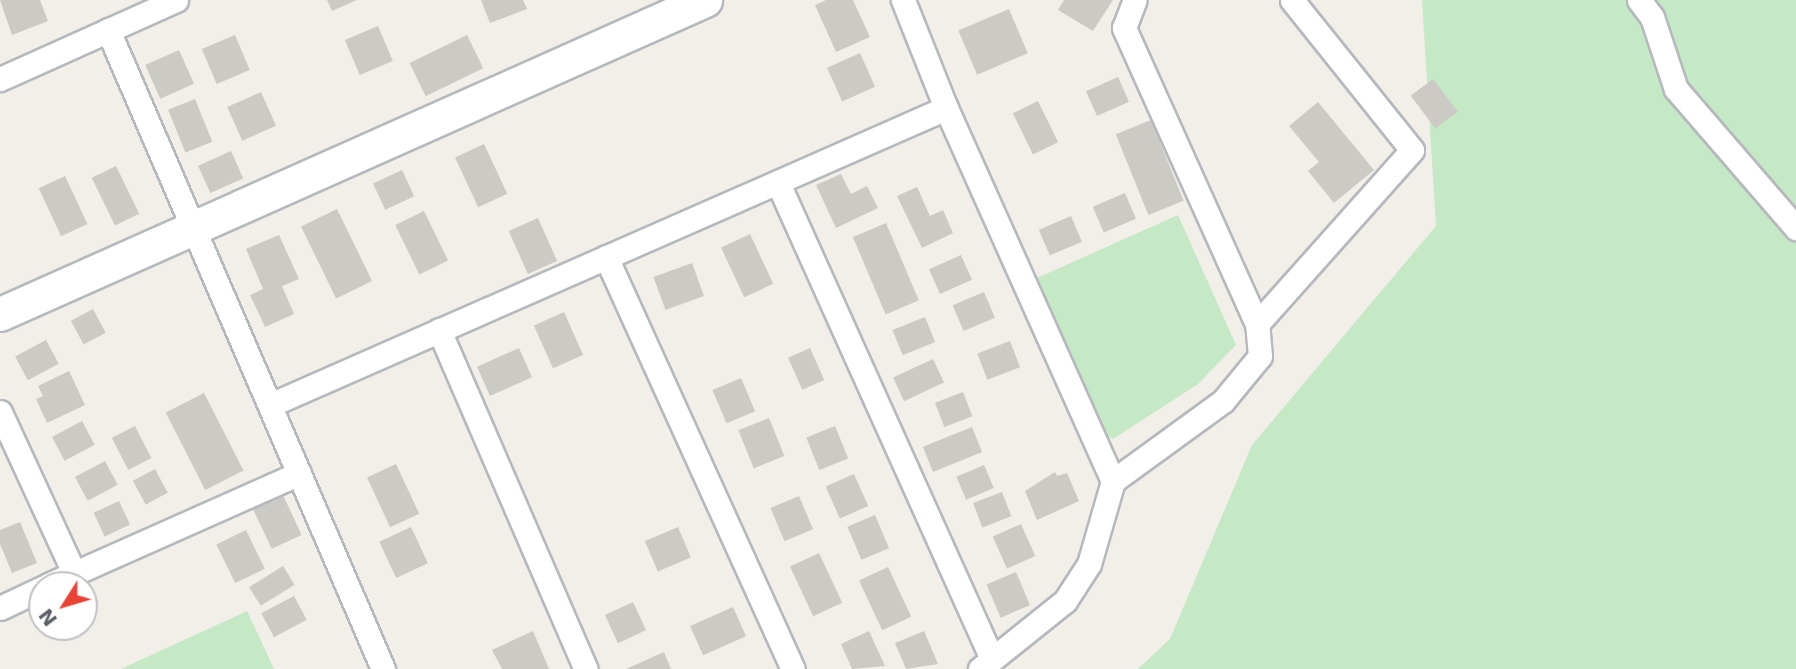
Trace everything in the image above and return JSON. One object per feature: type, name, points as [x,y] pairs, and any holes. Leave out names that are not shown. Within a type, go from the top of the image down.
[{"type":"street","points":[[0,79],[176,0]]},
{"type":"street","points":[[0,314],[705,0]]},
{"type":"street","points":[[903,0],[946,108],[1112,481]]},
{"type":"street","points":[[778,183],[986,664],[1065,601],[1089,564],[1112,481],[1223,401],[1260,356],[1257,324],[1124,28],[1135,0]]},
{"type":"street","points":[[1257,324],[1412,150],[1292,0]]},
{"type":"street","points":[[1639,0],[1652,17],[1676,89],[1796,228]]},
{"type":"street","points":[[108,30],[383,669]]},
{"type":"street","points":[[270,405],[946,108]]},
{"type":"street","points":[[606,257],[793,669]]},
{"type":"street","points":[[439,330],[586,669]]},
{"type":"street","points":[[0,412],[73,571]]},
{"type":"street","points":[[78,571],[299,473]]},
{"type":"street","points":[[0,608],[28,595]]},
{"type":"green space","points":[[1422,0],[1796,0],[1796,669],[1138,669],[1170,639],[1252,445],[1436,226]]},
{"type":"green space","points":[[1178,215],[1236,345],[1198,384],[1113,439],[1106,435],[1037,278]]},
{"type":"green space","points":[[247,611],[274,669],[121,669]]},
{"type":"building","points":[[0,0],[40,0],[48,21],[12,35]]},
{"type":"building","points":[[327,0],[357,0],[332,11]]},
{"type":"building","points":[[481,0],[523,0],[527,9],[490,23]]},
{"type":"building","points":[[826,0],[853,0],[870,37],[836,52],[815,5]]},
{"type":"building","points":[[1064,0],[1113,0],[1093,31],[1058,10]]},
{"type":"building","points":[[1009,9],[1028,53],[977,75],[958,30]]},
{"type":"building","points":[[378,26],[393,61],[360,75],[345,40]]},
{"type":"building","points":[[235,35],[250,70],[217,84],[202,49]]},
{"type":"building","points":[[467,35],[483,68],[426,96],[409,63]]},
{"type":"building","points":[[179,50],[194,84],[160,99],[145,65]]},
{"type":"building","points":[[860,53],[875,87],[842,101],[827,68]]},
{"type":"building","points":[[1118,77],[1129,102],[1097,116],[1086,91]]},
{"type":"building","points":[[1433,79],[1458,112],[1435,129],[1411,96]]},
{"type":"building","points":[[261,92],[276,126],[242,141],[227,107]]},
{"type":"building","points":[[195,99],[212,142],[185,153],[168,110]]},
{"type":"building","points":[[1038,101],[1058,142],[1033,155],[1013,113]]},
{"type":"building","points":[[1318,102],[1374,170],[1334,203],[1308,171],[1319,162],[1289,126]]},
{"type":"building","points":[[1151,120],[1184,201],[1148,215],[1116,134]]},
{"type":"building","points":[[484,144],[507,194],[478,207],[455,158]]},
{"type":"building","points":[[231,151],[243,178],[210,193],[198,166]]},
{"type":"building","points":[[116,166],[139,214],[115,225],[92,178]]},
{"type":"building","points":[[402,170],[414,196],[385,210],[373,184]]},
{"type":"building","points":[[841,174],[851,194],[867,186],[878,208],[836,228],[816,185]]},
{"type":"building","points":[[65,176],[87,224],[61,236],[39,188]]},
{"type":"building","points":[[917,187],[930,216],[943,210],[953,233],[922,248],[897,196]]},
{"type":"building","points":[[1125,193],[1136,219],[1104,232],[1093,207]]},
{"type":"building","points":[[337,209],[372,281],[336,298],[301,227]]},
{"type":"building","points":[[424,211],[448,260],[419,274],[395,225]]},
{"type":"building","points":[[1071,216],[1082,242],[1050,255],[1039,230]]},
{"type":"building","points":[[538,218],[557,261],[528,274],[509,231]]},
{"type":"building","points":[[886,223],[919,300],[886,314],[853,237]]},
{"type":"building","points":[[750,234],[773,284],[744,297],[721,248]]},
{"type":"building","points":[[279,235],[299,279],[282,286],[294,314],[265,327],[250,295],[263,289],[246,249]]},
{"type":"building","points":[[961,255],[972,280],[940,294],[929,269]]},
{"type":"building","points":[[692,263],[704,296],[665,310],[653,277]]},
{"type":"building","points":[[984,292],[995,318],[964,331],[953,305]]},
{"type":"building","points":[[93,309],[106,333],[84,345],[71,321]]},
{"type":"building","points":[[564,312],[583,355],[553,368],[534,325]]},
{"type":"building","points":[[925,317],[935,342],[903,355],[893,330]]},
{"type":"building","points":[[46,340],[59,364],[28,380],[15,356]]},
{"type":"building","points":[[1010,341],[1020,367],[987,380],[977,354]]},
{"type":"building","points":[[519,348],[532,377],[490,396],[477,367]]},
{"type":"building","points":[[810,348],[824,380],[802,390],[788,358]]},
{"type":"building","points":[[933,359],[944,383],[904,401],[893,378]]},
{"type":"building","points":[[69,371],[85,405],[47,423],[36,399],[43,396],[38,386]]},
{"type":"building","points":[[741,378],[755,411],[727,423],[712,390]]},
{"type":"building","points":[[963,392],[972,416],[944,427],[935,403]]},
{"type":"building","points":[[204,393],[243,471],[205,490],[166,413]]},
{"type":"building","points":[[769,418],[784,456],[754,468],[738,430]]},
{"type":"building","points":[[82,421],[95,445],[65,461],[52,437]]},
{"type":"building","points":[[135,426],[151,458],[128,470],[112,438]]},
{"type":"building","points":[[835,426],[848,458],[819,470],[806,438]]},
{"type":"building","points":[[972,427],[982,452],[933,472],[923,447]]},
{"type":"building","points":[[105,461],[118,485],[88,501],[75,477]]},
{"type":"building","points":[[396,464],[419,514],[390,527],[367,478]]},
{"type":"building","points":[[984,465],[994,488],[966,500],[956,477]]},
{"type":"building","points":[[155,469],[168,493],[146,505],[133,481]]},
{"type":"building","points":[[1055,472],[1057,476],[1067,473],[1079,501],[1037,520],[1025,491]]},
{"type":"building","points":[[854,474],[868,506],[840,519],[826,487]]},
{"type":"building","points":[[1002,492],[1011,516],[982,527],[973,503]]},
{"type":"building","points":[[283,495],[302,535],[272,549],[253,509]]},
{"type":"building","points":[[799,496],[813,529],[785,541],[770,508]]},
{"type":"building","points":[[119,501],[130,525],[105,536],[94,513]]},
{"type":"building","points":[[875,515],[889,548],[861,560],[847,527]]},
{"type":"building","points":[[20,522],[37,563],[12,573],[0,544],[0,530]]},
{"type":"building","points":[[1021,524],[1035,556],[1007,569],[993,537]]},
{"type":"building","points":[[411,527],[428,563],[396,578],[379,542]]},
{"type":"building","points":[[678,527],[691,557],[658,571],[645,541]]},
{"type":"building","points":[[246,530],[265,569],[235,583],[216,544]]},
{"type":"building","points":[[819,553],[842,603],[813,616],[790,567]]},
{"type":"building","points":[[283,566],[295,585],[261,606],[249,587]]},
{"type":"building","points":[[888,567],[911,617],[882,630],[859,581]]},
{"type":"building","points":[[1016,572],[1030,605],[1001,618],[987,585]]},
{"type":"building","points":[[294,596],[307,620],[274,637],[261,613]]},
{"type":"building","points":[[633,602],[646,630],[618,643],[605,615]]},
{"type":"building","points":[[733,607],[746,636],[703,655],[690,626]]},
{"type":"building","points":[[533,631],[549,669],[502,669],[492,650]]},
{"type":"building","points":[[869,631],[885,666],[852,669],[841,644]]},
{"type":"building","points":[[924,631],[938,664],[906,669],[895,643]]},
{"type":"building","points":[[664,652],[671,669],[626,669]]}]
